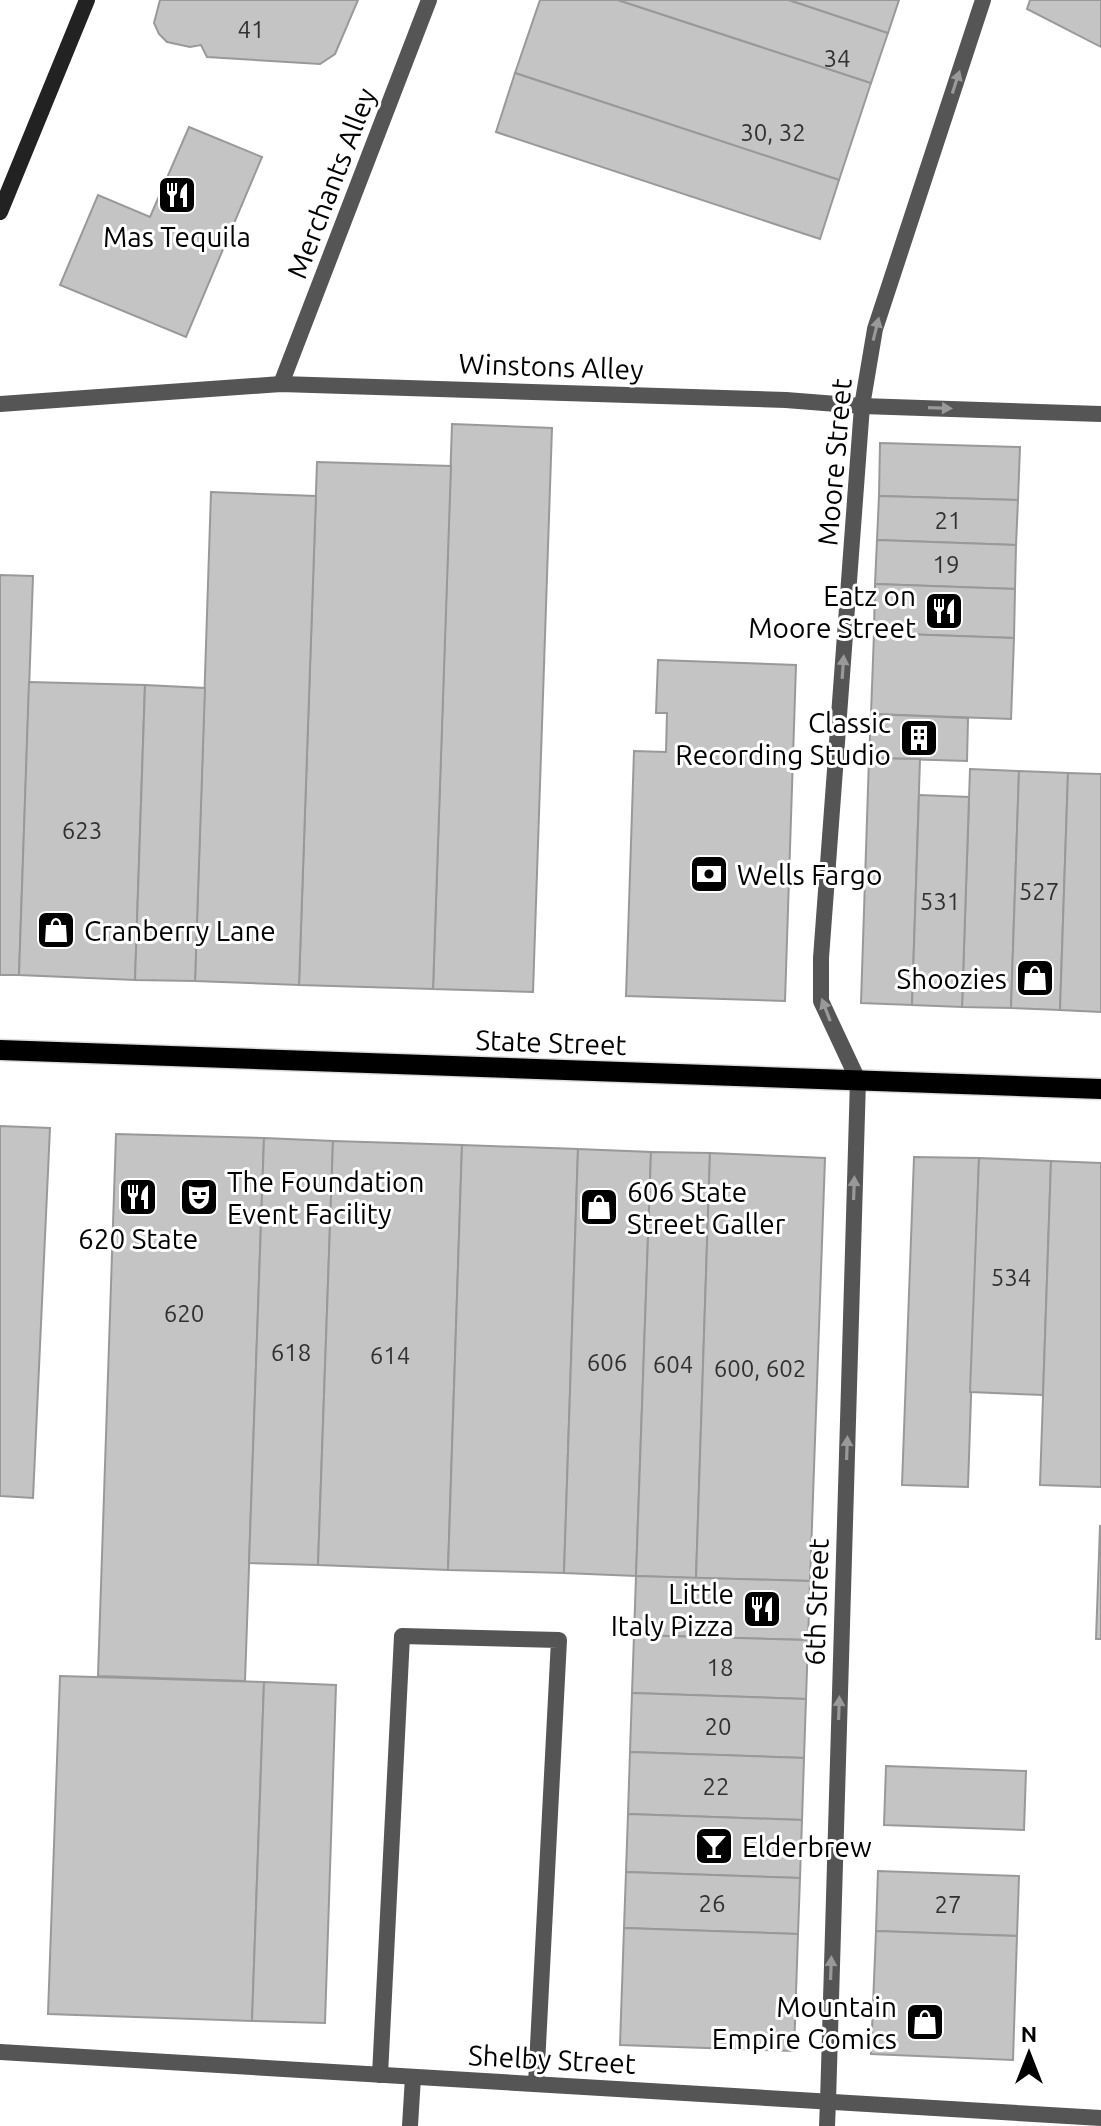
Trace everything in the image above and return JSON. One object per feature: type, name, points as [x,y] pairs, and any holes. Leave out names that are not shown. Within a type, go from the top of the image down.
[{"type":"main road","points":[[0,212],[87,0]]},
{"type":"main road","name":"State Street","points":[[0,1050],[1101,1089]]},
{"type":"street","name":"Merchants Alley","points":[[281,384],[429,0]]},
{"type":"street","name":"Moore Street","points":[[858,1080],[821,1001],[821,958],[862,406],[875,329],[983,0]]},
{"type":"street","name":"Winstons Alley","points":[[0,404],[281,384],[786,400],[862,406],[1101,414]]},
{"type":"street","name":"6th Street","points":[[827,2126],[858,1080]]},
{"type":"street","points":[[380,2075],[402,1636],[559,1640],[536,2084]]},
{"type":"street","name":"Shelby Street","points":[[0,2052],[1101,2118]]},
{"type":"street","points":[[410,2126],[413,2077]]},
{"type":"building","points":[[160,0],[358,0],[335,54],[320,64],[207,57],[201,45],[190,47],[167,42],[154,23]]},
{"type":"building","points":[[540,0],[618,0],[871,83],[839,180],[515,73]]},
{"type":"building","points":[[618,0],[789,0],[888,33],[871,83]]},
{"type":"building","points":[[789,0],[899,0],[888,33]]},
{"type":"building","points":[[1030,0],[1101,0],[1101,47],[1027,9]]},
{"type":"building","points":[[515,73],[839,180],[820,239],[496,132]]},
{"type":"building","points":[[189,127],[262,157],[186,337],[60,285],[98,195],[150,217]]},
{"type":"building","points":[[452,424],[552,428],[533,992],[433,989]]},
{"type":"building","points":[[880,443],[1020,447],[1018,500],[879,496]]},
{"type":"building","points":[[317,462],[451,466],[433,989],[299,985]]},
{"type":"building","points":[[211,492],[316,496],[299,985],[195,981]]},
{"type":"building","points":[[879,496],[1018,500],[1016,545],[877,540]]},
{"type":"building","points":[[877,540],[1016,545],[1015,589],[875,584]]},
{"type":"building","points":[[0,575],[33,576],[19,975],[0,975]]},
{"type":"building","name":"Eatz on Moore Street","points":[[875,584],[1015,589],[1014,638],[874,633]]},
{"type":"building","points":[[874,633],[1014,638],[1011,719],[871,714]]},
{"type":"building","name":"Wells Fargo","points":[[658,660],[796,665],[785,1001],[626,996],[634,751],[666,752],[667,713],[656,713]]},
{"type":"building","points":[[29,682],[145,685],[135,980],[19,975]]},
{"type":"building","points":[[145,685],[205,688],[195,981],[135,980]]},
{"type":"building","name":"Classic Recording Studio","points":[[871,714],[968,718],[967,761],[869,758]]},
{"type":"building","points":[[869,758],[920,759],[912,1005],[861,1003]]},
{"type":"building","points":[[970,769],[1019,771],[1011,1008],[962,1007]]},
{"type":"building","points":[[1019,771],[1068,773],[1060,1010],[1011,1008]]},
{"type":"building","points":[[1068,773],[1101,774],[1101,1012],[1060,1010]]},
{"type":"building","points":[[919,795],[969,797],[962,1007],[912,1005]]},
{"type":"building","points":[[0,1126],[50,1128],[33,1498],[0,1496]]},
{"type":"building","points":[[116,1134],[264,1138],[245,1681],[98,1676]]},
{"type":"building","points":[[264,1138],[333,1141],[318,1565],[249,1563]]},
{"type":"building","points":[[333,1141],[462,1145],[448,1570],[318,1565]]},
{"type":"building","points":[[462,1145],[578,1149],[564,1573],[448,1570]]},
{"type":"building","points":[[578,1149],[651,1152],[636,1576],[564,1573]]},
{"type":"building","points":[[651,1152],[710,1153],[696,1578],[636,1576]]},
{"type":"building","points":[[710,1153],[825,1158],[810,1581],[696,1578]]},
{"type":"building","points":[[914,1157],[979,1158],[968,1487],[902,1485]]},
{"type":"building","points":[[979,1158],[1051,1161],[1043,1395],[970,1392]]},
{"type":"building","points":[[1051,1161],[1101,1163],[1101,1487],[1040,1485]]},
{"type":"building","points":[[1100,1526],[1101,1639],[1096,1639]]},
{"type":"building","points":[[636,1576],[810,1581],[808,1640],[634,1635]]},
{"type":"building","points":[[634,1635],[808,1640],[806,1699],[632,1693]]},
{"type":"building","points":[[60,1676],[264,1682],[252,2021],[48,2014]]},
{"type":"building","points":[[264,1682],[336,1685],[325,2023],[252,2021]]},
{"type":"building","points":[[632,1693],[806,1699],[804,1758],[630,1752]]},
{"type":"building","points":[[630,1752],[804,1758],[802,1820],[628,1814]]},
{"type":"building","points":[[886,1766],[1026,1771],[1024,1830],[884,1825]]},
{"type":"building","name":"Elderbrew","points":[[628,1814],[802,1820],[800,1878],[626,1872]]},
{"type":"building","points":[[878,1871],[1019,1876],[1017,1936],[876,1931]]},
{"type":"building","points":[[626,1872],[800,1878],[798,1934],[624,1928]]},
{"type":"building","points":[[624,1928],[798,1934],[794,2051],[620,2045]]},
{"type":"building","points":[[876,1931],[1017,1936],[1013,2060],[871,2054]]},
{"type":"place","name":"Mas Tequila","points":[[177,195]]},
{"type":"place","name":"Eatz on Moore Street","points":[[944,611]]},
{"type":"place","name":"Classic Recording Studio","points":[[919,738]]},
{"type":"place","name":"Wells Fargo","points":[[709,874]]},
{"type":"place","name":"Cranberry Lane","points":[[56,930]]},
{"type":"place","name":"Shoozies","points":[[1035,978]]},
{"type":"place","name":"620 State","points":[[138,1197]]},
{"type":"place","name":"The Foundation Event Facility","points":[[199,1197]]},
{"type":"place","name":"606 State Street Galler","points":[[599,1207]]},
{"type":"place","name":"Little Italy Pizza","points":[[762,1609]]},
{"type":"place","name":"Elderbrew","points":[[714,1846]]},
{"type":"place","name":"Mountain Empire Comics","points":[[925,2022]]}]
